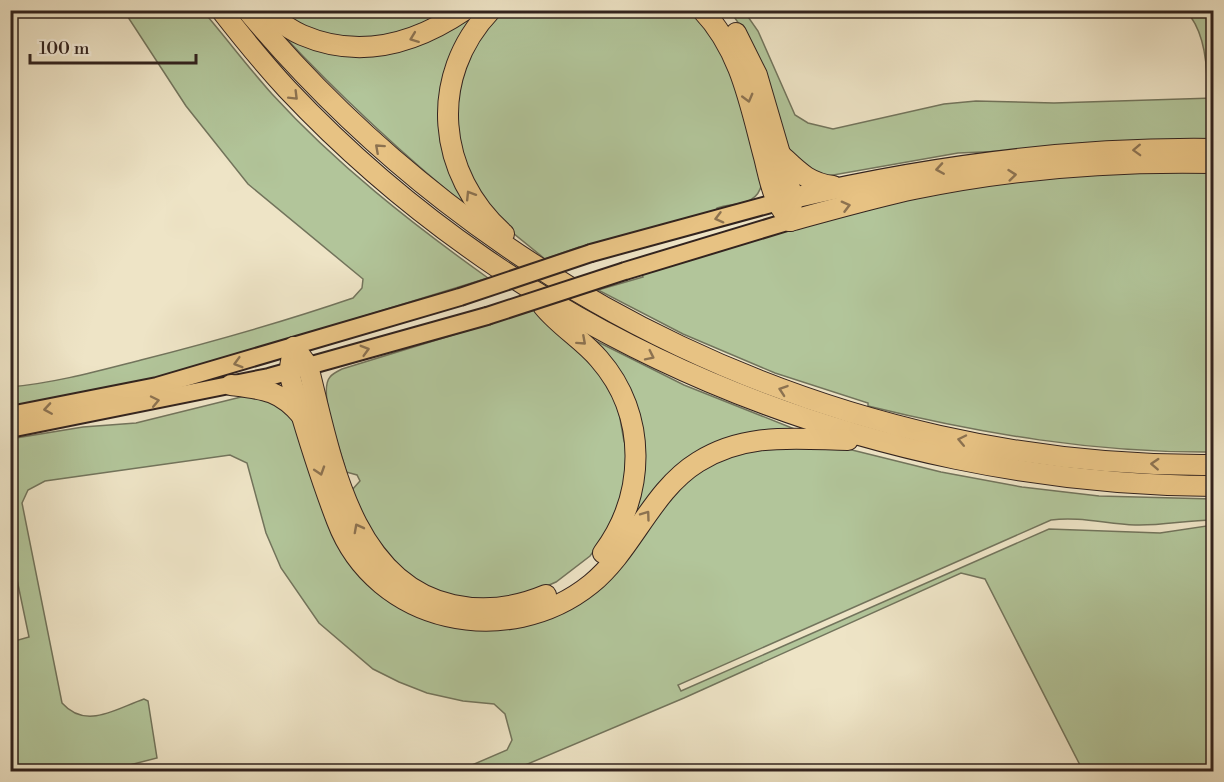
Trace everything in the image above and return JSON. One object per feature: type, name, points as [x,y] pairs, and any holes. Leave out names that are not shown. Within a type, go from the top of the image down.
[{"type":"highway","points":[[221,10],[287,89],[367,166],[453,236],[586,322],[672,367],[771,408],[869,440],[961,461],[1036,474],[1130,483],[1214,486]]},
{"type":"highway","points":[[247,10],[343,115],[393,160],[462,216],[594,303],[688,352],[770,386],[838,409],[924,432],[1018,450],[1124,462],[1214,465]]},
{"type":"highway","points":[[263,10],[303,35],[330,44],[361,48],[402,43],[432,31],[465,10]]},
{"type":"highway","points":[[491,10],[467,43],[453,76],[449,105],[449,137],[457,167],[472,198],[490,222],[509,238],[520,256]]},
{"type":"highway","points":[[702,10],[720,31],[732,52],[790,221],[879,197],[954,182],[1110,166],[1214,164]]},
{"type":"highway","points":[[720,10],[743,45],[757,75],[781,154],[784,200]]},
{"type":"highway","points":[[784,200],[840,187],[1019,158],[1137,149],[1214,149]]},
{"type":"highway","points":[[781,154],[804,178],[816,184],[840,187]]},
{"type":"highway","points":[[294,347],[299,368],[346,500],[358,528],[375,554],[407,587],[441,602],[493,609],[532,601],[580,576],[597,561],[610,544],[624,518],[632,494],[636,445],[626,403],[615,380],[591,349],[548,312],[526,285]]},
{"type":"highway","points":[[299,368],[302,416],[341,533],[366,568],[382,585],[423,610],[443,617],[481,622],[520,618],[540,612],[578,594],[608,567],[669,487],[690,468],[713,454],[741,443],[774,438],[869,440]]},
{"type":"highway","points":[[231,385],[267,389],[290,402],[302,416]]},
{"type":"main road","points":[[10,415],[157,386],[460,297],[591,253],[784,200]]},
{"type":"main road","points":[[10,429],[231,385],[299,368],[487,316],[790,221]]},
{"type":"green space","points":[[124,11],[203,11],[272,94],[322,145],[375,192],[488,278],[156,380],[11,408],[10,387],[76,376],[221,339],[353,298],[362,288],[363,279],[248,184],[186,106]]},
{"type":"green space","points":[[272,11],[456,11],[391,39],[331,39]]},
{"type":"green space","points":[[473,11],[484,11],[448,75],[471,210],[372,124],[280,32],[342,51]]},
{"type":"green space","points":[[498,11],[694,11],[720,50],[737,92],[762,183],[756,196],[745,202],[717,208],[715,213],[629,234],[583,249],[579,247],[545,259],[487,212],[453,136],[462,63]]},
{"type":"green space","points":[[730,11],[744,11],[758,31],[795,115],[808,123],[833,129],[944,104],[976,101],[1054,103],[1213,98],[1213,142],[958,153],[822,177],[793,164],[744,31]]},
{"type":"green space","points":[[1186,11],[1213,11],[1213,87],[1207,86],[1201,36]]},
{"type":"green space","points":[[1213,171],[1213,452],[1126,449],[1039,440],[954,425],[868,406],[868,403],[775,373],[683,334],[598,290],[643,277],[641,272],[773,234],[861,210],[950,191],[1022,179]]},
{"type":"green space","points":[[534,310],[557,326],[615,390],[624,441],[629,455],[626,488],[603,538],[590,556],[556,582],[526,595],[468,603],[412,582],[370,530],[352,490],[360,481],[357,475],[346,472],[328,409],[327,385],[331,376],[342,369]]},
{"type":"green space","points":[[590,338],[684,385],[797,430],[738,438],[622,538],[641,468]]},
{"type":"green space","points":[[262,395],[289,410],[381,589],[563,607],[687,476],[744,447],[844,448],[941,472],[1022,487],[1099,496],[1213,499],[1213,520],[1145,525],[1072,519],[1051,520],[678,685],[681,691],[1049,529],[1160,533],[1213,525],[1213,771],[1083,771],[985,579],[961,573],[684,698],[511,771],[458,771],[507,750],[512,740],[505,714],[494,704],[463,701],[427,693],[399,682],[373,669],[319,623],[281,568],[266,533],[247,463],[230,455],[45,481],[28,490],[22,503],[62,703],[71,711],[91,716],[112,712],[144,699],[148,701],[157,758],[106,771],[11,771],[11,642],[29,637],[11,551],[10,439],[83,427],[136,423],[241,397]]}]
